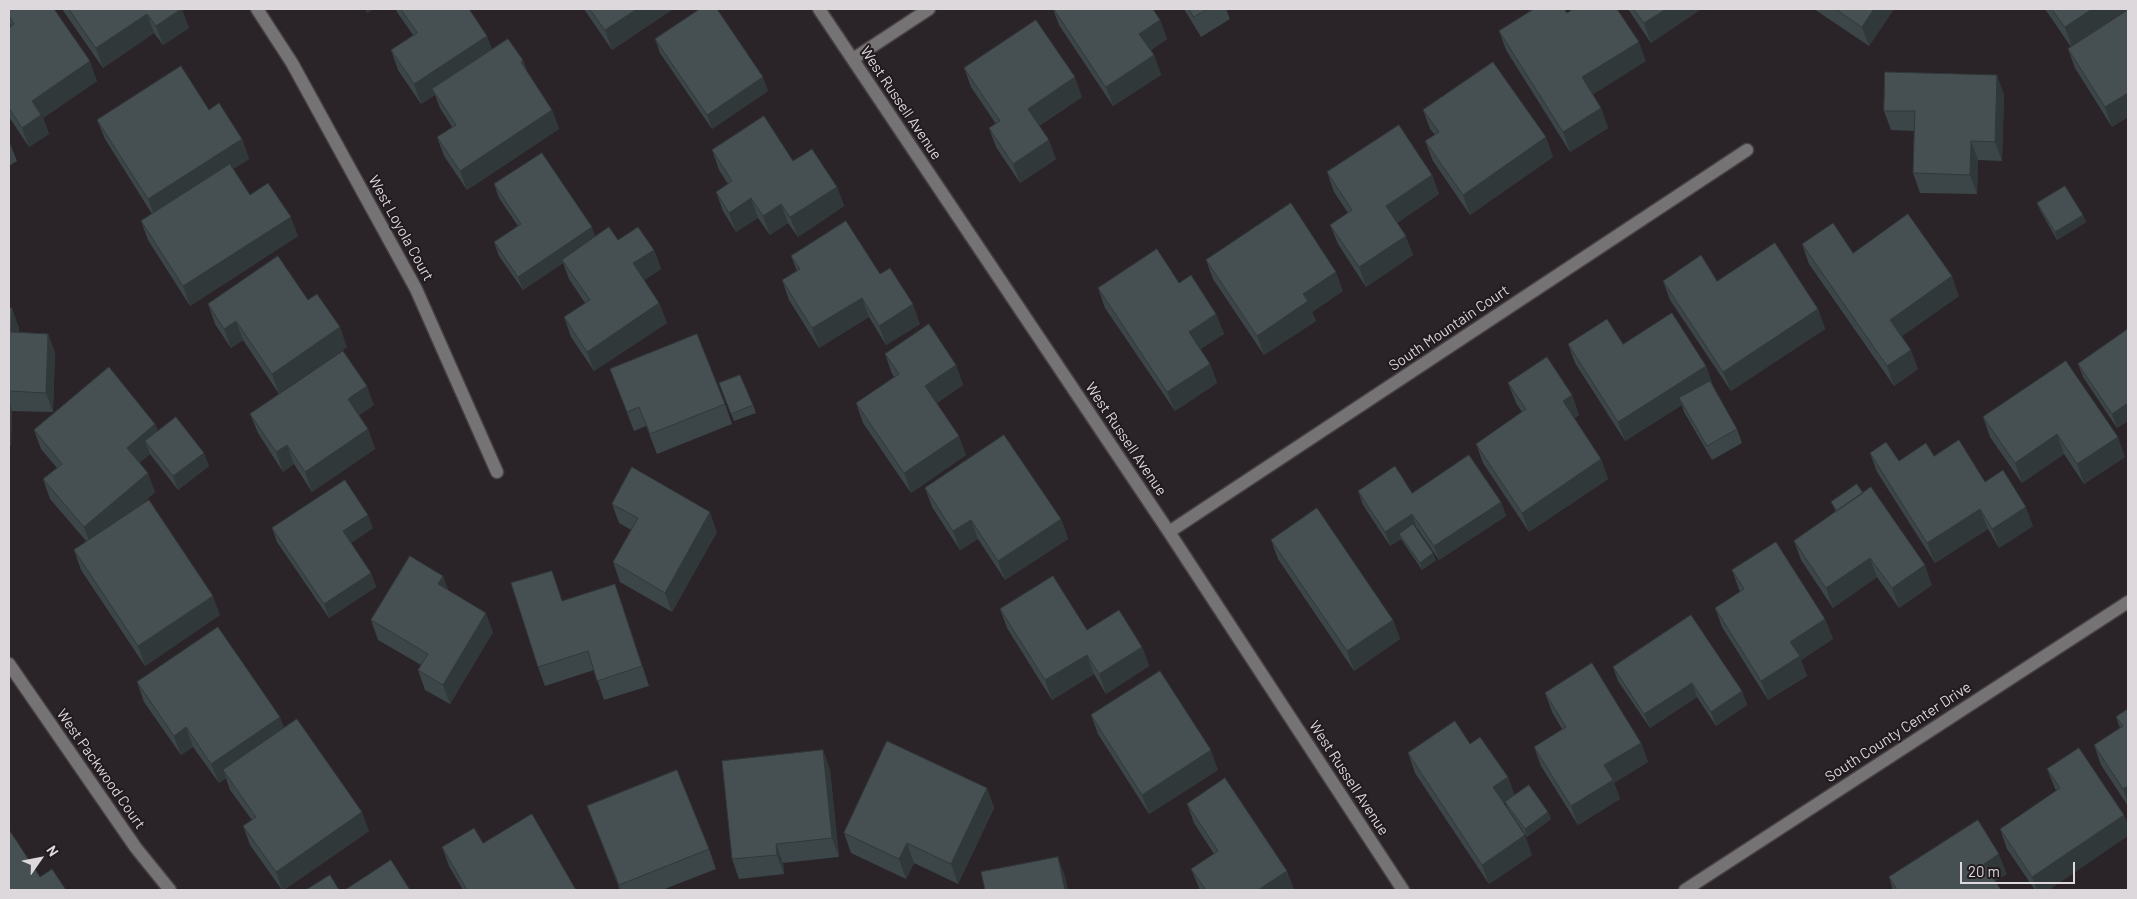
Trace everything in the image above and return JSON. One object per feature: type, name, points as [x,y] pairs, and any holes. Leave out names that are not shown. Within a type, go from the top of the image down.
[{"type":"street","name":"West Loyola Court","points":[[257,9],[292,63],[416,288],[497,472]]},
{"type":"street","name":"West Russell Avenue","points":[[819,9],[1169,532],[1403,890]]},
{"type":"street","points":[[853,59],[929,9]]},
{"type":"street","name":"South Mountain Court","points":[[1169,532],[1747,150]]},
{"type":"street","name":"South County Center Drive","points":[[1685,890],[2128,602]]},
{"type":"street","name":"West Packwood Court","points":[[9,664],[136,848],[170,890]]},
{"type":"building","points":[[9,9],[54,9],[90,61],[32,101],[41,115],[22,128],[9,108],[9,28],[14,24],[9,16]]},
{"type":"building","points":[[69,9],[181,9],[156,26],[147,14],[96,48]]},
{"type":"building","points":[[401,9],[469,9],[487,36],[414,84],[391,50],[417,33]]},
{"type":"building","points":[[590,9],[637,9],[605,30]]},
{"type":"building","points":[[700,9],[717,9],[763,77],[707,115],[655,39]]},
{"type":"building","points":[[1054,9],[1153,9],[1160,20],[1139,34],[1154,55],[1106,87]]},
{"type":"building","points":[[1189,9],[1208,9],[1194,17]]},
{"type":"building","points":[[1534,9],[1564,9],[1567,13],[1573,9],[1617,9],[1639,42],[1582,77],[1601,108],[1563,132],[1499,31]]},
{"type":"building","points":[[1634,9],[1666,9],[1644,23]]},
{"type":"building","points":[[1836,9],[1874,9],[1862,27]]},
{"type":"building","points":[[2052,9],[2092,9],[2065,27]]},
{"type":"building","points":[[2128,10],[2128,93],[2105,107],[2068,49]]},
{"type":"building","points":[[1036,20],[1075,77],[1028,109],[1049,140],[1013,164],[989,128],[1000,121],[964,68]]},
{"type":"building","points":[[508,39],[523,60],[521,62],[552,110],[460,171],[437,137],[456,125],[432,89]]},
{"type":"building","points":[[1493,62],[1546,137],[1463,195],[1425,141],[1439,132],[1423,110]]},
{"type":"building","points":[[181,66],[209,110],[219,103],[242,139],[148,199],[97,120]]},
{"type":"building","points":[[1885,72],[1997,75],[1995,142],[1971,141],[1970,175],[1913,173],[1915,111],[1884,111]]},
{"type":"building","points":[[764,116],[793,161],[812,149],[837,187],[790,217],[781,204],[763,216],[751,198],[729,213],[716,192],[732,181],[712,150]]},
{"type":"building","points":[[1399,125],[1432,175],[1386,206],[1406,236],[1359,267],[1330,225],[1352,210],[1327,172]]},
{"type":"building","points":[[542,153],[592,227],[518,277],[494,242],[521,224],[494,184]]},
{"type":"building","points":[[230,164],[250,195],[268,183],[291,217],[183,286],[141,221]]},
{"type":"building","points":[[2065,186],[2083,215],[2055,232],[2037,203]]},
{"type":"building","points":[[1291,203],[1336,272],[1303,294],[1308,301],[1257,336],[1206,260]]},
{"type":"building","points":[[1908,214],[1952,276],[1890,320],[1911,350],[1887,366],[1802,244],[1833,223],[1853,253]]},
{"type":"building","points":[[846,221],[880,274],[890,268],[913,304],[879,326],[862,298],[812,328],[782,280],[800,269],[791,256]]},
{"type":"building","points":[[609,227],[618,240],[638,227],[654,250],[633,263],[659,303],[587,352],[564,317],[590,300],[562,260]]},
{"type":"building","points":[[1775,243],[1818,309],[1723,372],[1663,281],[1701,255],[1717,281]]},
{"type":"building","points":[[1157,249],[1179,283],[1191,275],[1216,314],[1189,332],[1210,364],[1167,392],[1098,288]]},
{"type":"building","points":[[278,256],[308,300],[317,294],[340,327],[272,374],[236,321],[224,329],[208,304]]},
{"type":"building","points":[[9,308],[12,308],[11,332],[48,334],[46,393],[9,391]]},
{"type":"building","points":[[1672,313],[1706,366],[1618,422],[1568,344],[1607,319],[1623,344]]},
{"type":"building","points":[[929,324],[956,365],[925,386],[959,436],[904,473],[856,403],[899,374],[885,354]]},
{"type":"building","points":[[2128,329],[2128,403],[2112,414],[2078,364]]},
{"type":"building","points":[[697,334],[725,404],[650,434],[639,407],[627,412],[610,369]]},
{"type":"building","points":[[343,351],[367,386],[348,399],[368,429],[305,472],[287,445],[276,452],[250,414]]},
{"type":"building","points":[[1547,357],[1572,395],[1563,401],[1601,459],[1522,513],[1476,444],[1526,409],[1508,383]]},
{"type":"building","points":[[2066,361],[2118,437],[2077,464],[2057,434],[2015,463],[1983,417]]},
{"type":"building","points":[[109,367],[155,424],[127,448],[148,473],[84,527],[43,479],[62,464],[34,430]]},
{"type":"building","points":[[740,375],[753,405],[731,414],[719,383]]},
{"type":"building","points":[[1710,381],[1737,429],[1707,446],[1679,398]]},
{"type":"building","points":[[176,417],[204,453],[173,476],[145,441]]},
{"type":"building","points":[[1004,435],[1061,519],[998,561],[971,520],[953,531],[925,488]]},
{"type":"building","points":[[1959,440],[1985,482],[2003,470],[2026,507],[1992,529],[1980,509],[1927,543],[1870,453],[1886,442],[1899,461],[1926,443],[1934,456]]},
{"type":"building","points":[[1469,455],[1501,502],[1434,546],[1412,514],[1385,532],[1358,491],[1395,466],[1412,493]]},
{"type":"building","points":[[632,467],[710,512],[665,593],[613,562],[638,518],[612,504]]},
{"type":"building","points":[[345,480],[368,515],[343,531],[371,573],[324,604],[272,528]]},
{"type":"building","points":[[1857,484],[1863,493],[1837,511],[1831,502]]},
{"type":"building","points":[[1871,487],[1925,565],[1892,588],[1870,558],[1826,588],[1794,541]]},
{"type":"building","points":[[149,500],[213,596],[138,646],[74,550]]},
{"type":"building","points":[[1317,508],[1393,620],[1347,651],[1271,540]]},
{"type":"building","points":[[1413,524],[1433,553],[1420,563],[1399,534]]},
{"type":"building","points":[[1776,542],[1825,619],[1790,642],[1800,656],[1761,681],[1715,608],[1744,589],[1732,570]]},
{"type":"building","points":[[410,556],[443,576],[438,584],[486,613],[443,685],[418,670],[428,654],[371,620]]},
{"type":"building","points":[[552,571],[562,601],[615,584],[642,666],[597,681],[588,651],[538,667],[511,583]]},
{"type":"building","points":[[1053,576],[1087,630],[1119,610],[1142,647],[1099,674],[1087,655],[1045,680],[1000,609]]},
{"type":"building","points":[[1691,615],[1742,691],[1711,712],[1692,683],[1644,714],[1613,667]]},
{"type":"building","points":[[218,627],[280,717],[211,764],[186,727],[174,736],[137,682]]},
{"type":"building","points":[[1592,663],[1641,743],[1604,765],[1613,780],[1571,806],[1534,747],[1566,727],[1545,693]]},
{"type":"building","points":[[1160,671],[1211,750],[1142,795],[1091,715]]},
{"type":"building","points":[[2128,709],[2128,786],[2123,789],[2094,745],[2123,726],[2116,717]]},
{"type":"building","points":[[297,719],[362,812],[276,872],[243,826],[256,817],[223,770]]},
{"type":"building","points":[[1455,721],[1470,744],[1480,737],[1508,777],[1493,787],[1525,835],[1482,865],[1408,753]]},
{"type":"building","points":[[887,741],[987,788],[951,864],[907,843],[899,859],[844,833]]},
{"type":"building","points":[[2079,748],[2124,815],[2032,877],[2000,829],[2060,788],[2047,769]]},
{"type":"building","points":[[823,750],[832,838],[776,844],[777,855],[732,859],[722,761]]},
{"type":"building","points":[[677,770],[709,849],[619,885],[587,806]]},
{"type":"building","points":[[1225,778],[1287,871],[1258,890],[1206,890],[1191,869],[1218,851],[1187,804]]},
{"type":"building","points":[[1529,785],[1548,812],[1525,829],[1505,802]]},
{"type":"building","points":[[532,814],[576,890],[467,890],[442,847],[474,828],[483,843]]},
{"type":"building","points":[[1978,820],[1999,854],[1984,864],[2001,890],[1897,890],[1889,877]]},
{"type":"building","points":[[10,831],[40,877],[52,869],[66,890],[9,890]]},
{"type":"building","points":[[1058,857],[1065,890],[985,890],[981,872]]},
{"type":"building","points":[[391,860],[410,890],[345,890]]},
{"type":"building","points":[[330,875],[339,890],[306,890]]}]
